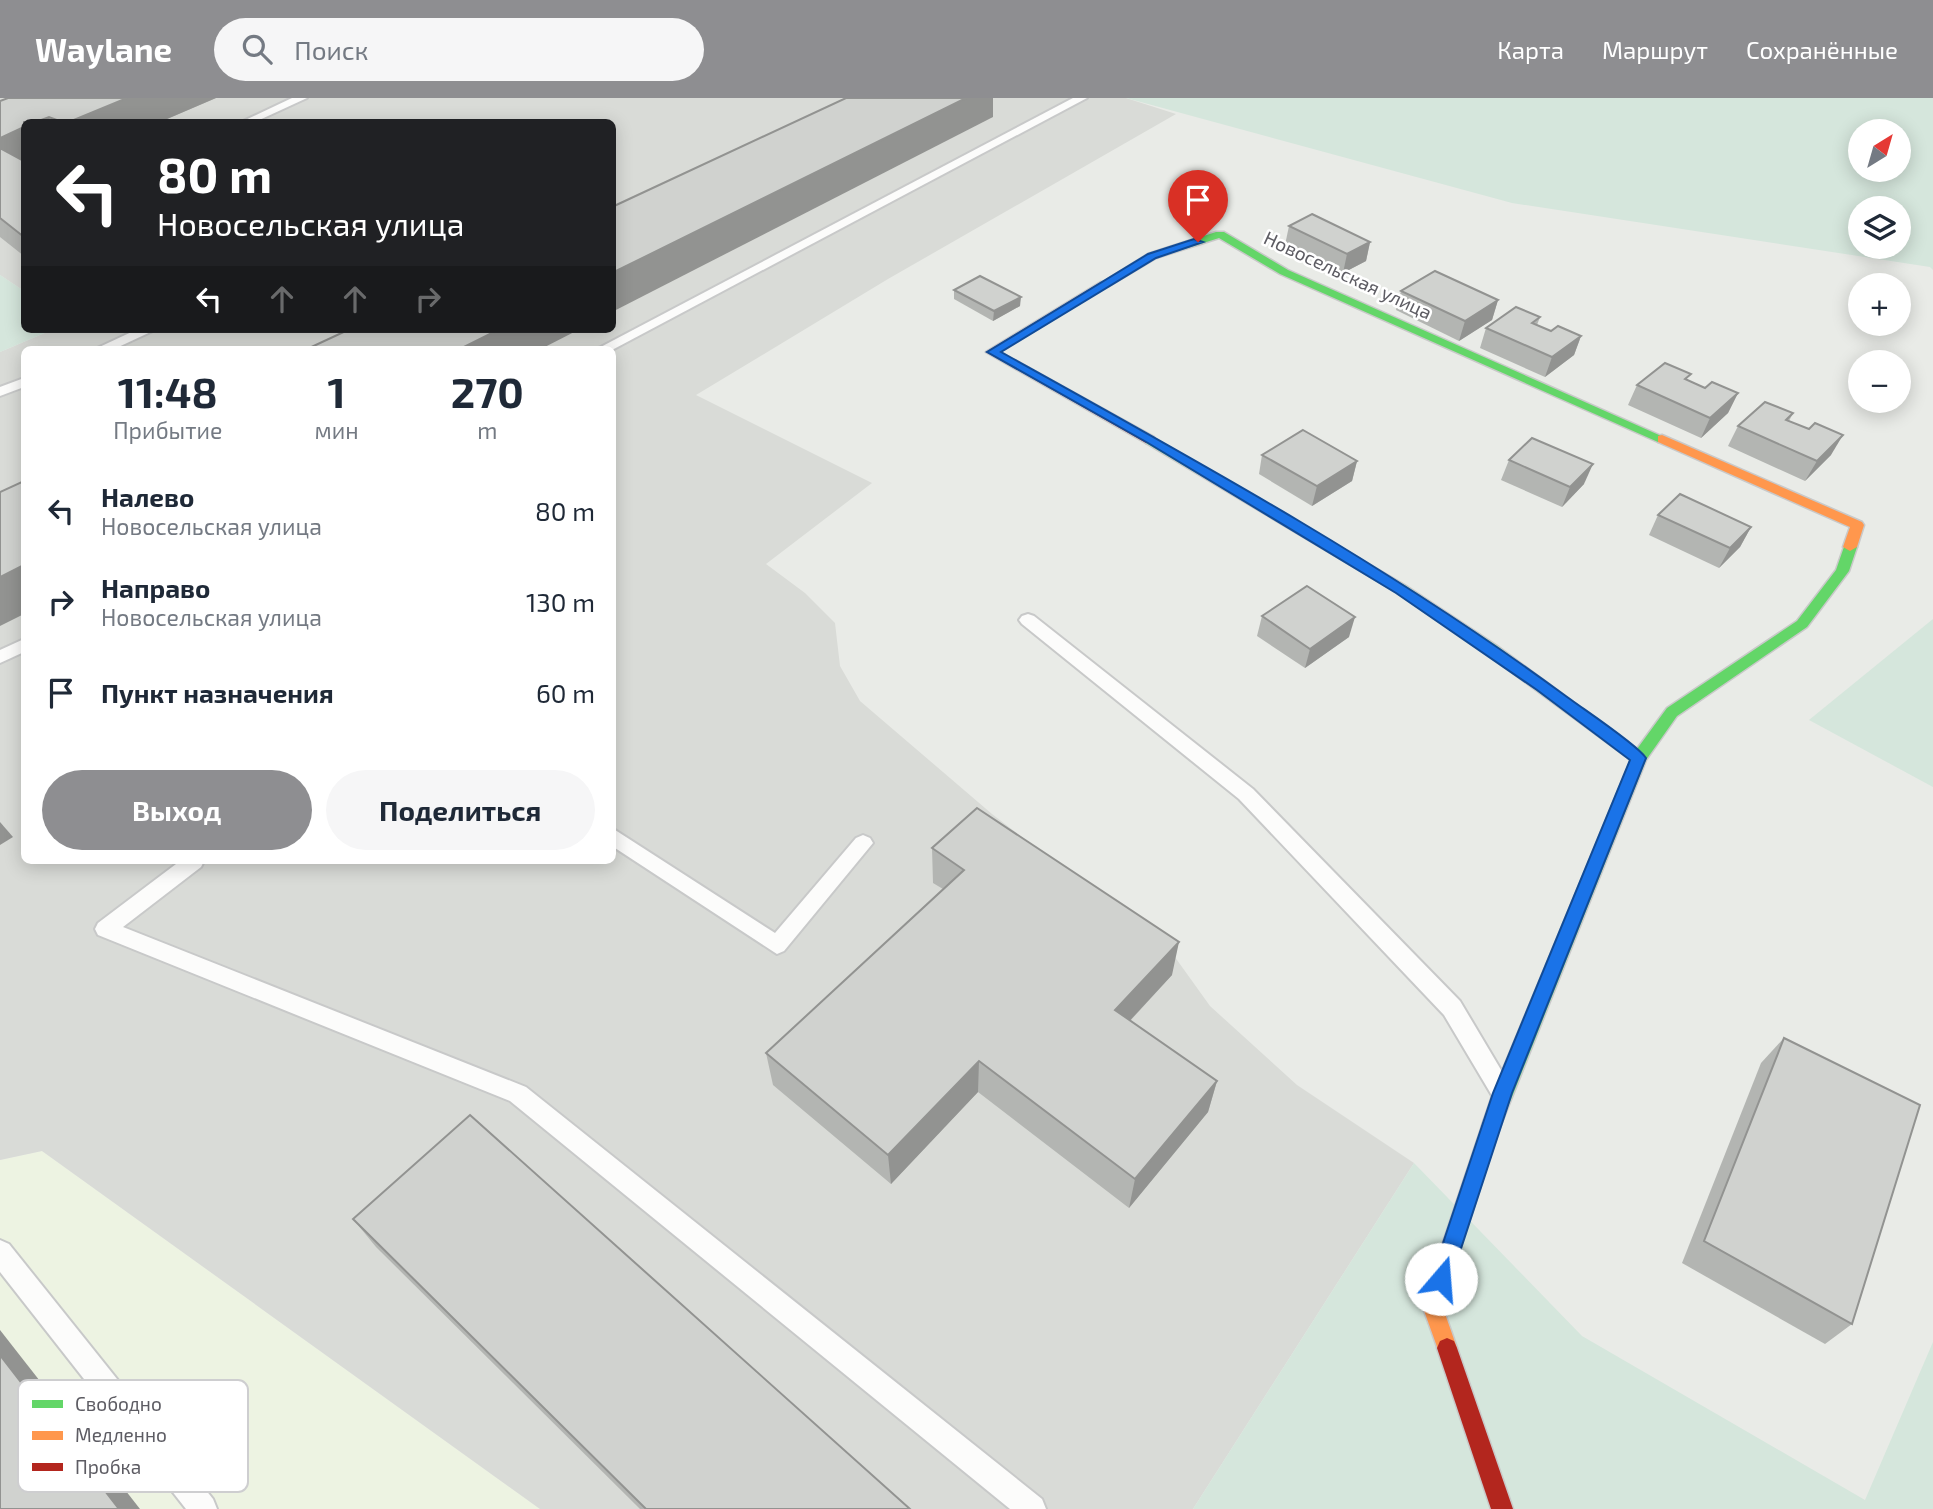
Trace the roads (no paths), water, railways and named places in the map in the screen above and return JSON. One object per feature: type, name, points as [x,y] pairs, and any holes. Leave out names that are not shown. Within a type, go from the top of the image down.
[{"type":"street","name":"Новосельская улица","points":[[1220,234],[1284,272],[1857,526],[1842,571],[1802,624],[1672,712],[1639,758],[1401,590],[1153,441],[992,352],[1152,256],[1220,234]]},
{"type":"street","points":[[1502,1509],[1432,1305],[1502,1093],[1639,758]]},
{"type":"lane","points":[[254,119],[301,98]]},
{"type":"lane","points":[[610,346],[1081,98]]},
{"type":"lane","points":[[110,346],[140,333]]},
{"type":"lane","points":[[0,392],[21,383]]},
{"type":"lane","points":[[1028,621],[1246,794],[1452,1008],[1502,1093]]},
{"type":"lane","points":[[0,657],[21,646]]},
{"type":"lane","points":[[616,839],[777,945],[863,843]]},
{"type":"lane","points":[[190,864],[105,929],[518,1094],[1032,1509]]},
{"type":"lane","points":[[0,1252],[101,1380]]},
{"type":"lane","points":[[190,1492],[203,1509]]}]
